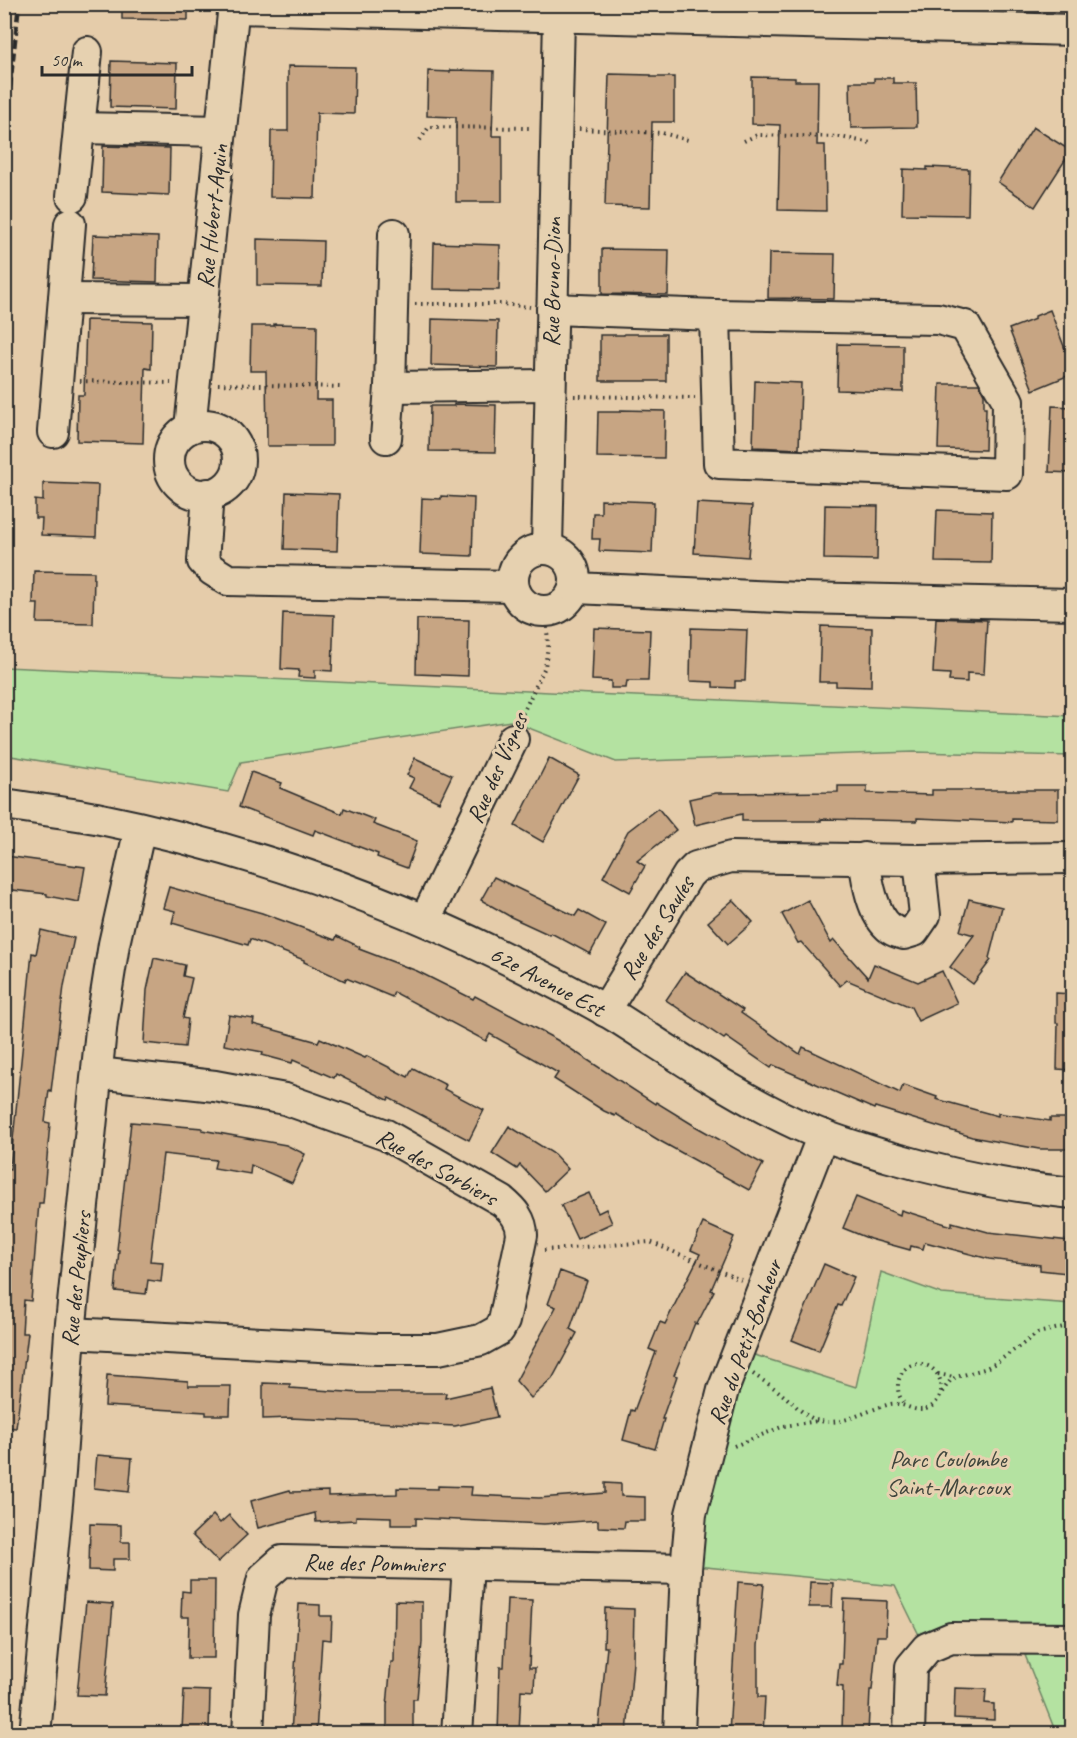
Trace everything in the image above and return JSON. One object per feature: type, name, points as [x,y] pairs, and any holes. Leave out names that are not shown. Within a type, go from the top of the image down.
[{"type":"street","points":[[234,6],[1072,30]]},
{"type":"street","name":"Rue Hubert-Aquin","points":[[189,428],[234,6]]},
{"type":"street","name":"Rue Bruno-Dion","points":[[547,548],[559,17]]},
{"type":"street","points":[[53,432],[71,210],[87,52]]},
{"type":"street","points":[[79,128],[221,131]]},
{"type":"street","points":[[386,438],[390,387],[394,234]]},
{"type":"street","points":[[64,299],[203,300]]},
{"type":"street","points":[[552,309],[938,319],[965,326],[1008,400],[1007,474],[719,463],[715,315]]},
{"type":"street","points":[[390,387],[550,391]]},
{"type":"street","points":[[201,425],[218,428],[231,439],[237,449],[237,469],[232,480],[224,488],[208,494],[187,490],[176,481],[170,467],[169,455],[175,440],[189,428],[201,425]]},
{"type":"street","points":[[208,494],[203,561],[228,580],[513,586]]},
{"type":"street","points":[[547,548],[562,553],[569,560],[574,570],[575,588],[570,598],[562,606],[546,611],[529,608],[519,599],[513,586],[512,575],[518,561],[531,550],[547,548]]},
{"type":"street","points":[[575,588],[801,598],[1072,604]]},
{"type":"street","name":"Rue des Vignes","points":[[425,920],[513,739]]},
{"type":"street","name":"62e Avenue Est","points":[[4,804],[95,818],[140,828],[278,866],[340,887],[425,920],[497,954],[605,1011],[725,1085],[785,1118],[824,1135],[911,1163],[972,1179],[1072,1193]]},
{"type":"street","name":"Rue des Peupliers","points":[[35,1734],[60,1472],[70,1333],[102,1020],[112,953],[140,828]]},
{"type":"street","name":"Rue des Saules","points":[[605,1011],[688,875],[696,867],[731,857],[919,860],[1072,858]]},
{"type":"street","points":[[864,858],[868,888],[877,910],[890,928],[904,934],[914,931],[925,915],[919,860]]},
{"type":"street","name":"Rue des Sorbiers","points":[[70,1333],[377,1349],[438,1349],[481,1340],[499,1330],[504,1321],[522,1235],[522,1228],[516,1215],[502,1202],[386,1135],[285,1099],[215,1086],[97,1072]]},
{"type":"street","name":"Rue du Petit-Bonheur","points":[[679,1734],[686,1569],[691,1515],[723,1390],[824,1135]]},
{"type":"street","name":"Rue des Pommiers","points":[[248,1734],[254,1615],[263,1578],[282,1561],[686,1569]]},
{"type":"street","name":"Rue des Pommiers","points":[[457,1734],[468,1565]]},
{"type":"street","points":[[909,1734],[910,1667],[927,1648],[951,1638],[1072,1639]]},
{"type":"path","points":[[744,141],[757,135],[840,137],[870,143]]},
{"type":"path","points":[[391,303],[502,304],[552,309]]},
{"type":"path","points":[[550,391],[717,398]]},
{"type":"path","name":"Rue des Vignes","points":[[513,739],[523,711],[545,667],[548,646],[546,611]]},
{"type":"path","points":[[534,1251],[650,1242],[747,1282]]},
{"type":"path","points":[[937,1374],[956,1377],[984,1369],[1038,1333],[1072,1325]]},
{"type":"path","points":[[735,1362],[783,1394],[804,1413],[820,1421]]},
{"type":"path","points":[[906,1405],[898,1394],[897,1384],[899,1377],[907,1368],[921,1365],[928,1367],[941,1380],[941,1393]]},
{"type":"path","points":[[707,1453],[758,1438],[784,1426],[855,1417],[889,1405],[906,1405],[920,1410],[927,1408],[935,1404],[941,1393],[956,1377]]},
{"type":"path","points":[[889,1405],[898,1394]]},
{"type":"green space","points":[[5,667],[1072,716],[1072,756],[914,752],[616,762],[511,721],[241,762],[228,792],[5,755]]},
{"type":"green space","name":"Parc Coulombe Saint-Marcoux","points":[[881,1272],[942,1294],[1072,1304],[1072,1639],[924,1645],[895,1586],[696,1566],[707,1457],[742,1351],[856,1387]]},
{"type":"green space","points":[[1072,1649],[1072,1733],[1056,1733],[1025,1655]]},
{"type":"building","points":[[122,4],[188,4],[188,20],[122,19]]},
{"type":"building","points":[[111,61],[177,63],[176,109],[110,107]]},
{"type":"building","points":[[288,66],[355,67],[354,114],[317,113],[315,198],[270,197],[271,131],[288,131]]},
{"type":"building","points":[[450,70],[494,71],[492,136],[502,136],[502,202],[456,202],[456,117],[427,116],[428,71],[450,72]]},
{"type":"building","points":[[609,74],[674,77],[674,122],[652,122],[650,207],[605,206]]},
{"type":"building","points":[[752,77],[818,81],[817,145],[825,145],[826,211],[778,210],[780,125],[752,124]]},
{"type":"building","points":[[874,78],[893,78],[893,83],[916,83],[917,127],[851,128],[850,82],[874,82]]},
{"type":"building","points":[[1033,127],[1071,151],[1035,207],[998,182]]},
{"type":"building","points":[[103,146],[170,148],[169,195],[102,192]]},
{"type":"building","points":[[927,167],[969,169],[968,215],[902,214],[903,169],[927,170]]},
{"type":"building","points":[[93,235],[158,237],[157,282],[91,280]]},
{"type":"building","points":[[257,239],[323,241],[322,286],[257,285]]},
{"type":"building","points":[[434,243],[500,245],[499,290],[433,289]]},
{"type":"building","points":[[602,249],[669,250],[668,295],[602,294]]},
{"type":"building","points":[[769,253],[835,254],[834,299],[768,298]]},
{"type":"building","points":[[1050,310],[1072,367],[1072,374],[1033,390],[1009,329],[1035,319],[1035,316]]},
{"type":"building","points":[[432,319],[498,321],[497,367],[431,365]]},
{"type":"building","points":[[86,320],[152,322],[151,369],[145,368],[143,443],[77,441],[78,395],[84,395]]},
{"type":"building","points":[[274,324],[317,325],[316,400],[332,400],[332,446],[267,446],[266,371],[250,371],[251,326],[274,326]]},
{"type":"building","points":[[666,334],[666,381],[600,381],[600,335]]},
{"type":"building","points":[[838,344],[903,345],[903,392],[837,390]]},
{"type":"building","points":[[755,381],[801,383],[799,449],[753,447]]},
{"type":"building","points":[[940,384],[979,384],[984,394],[984,408],[986,408],[985,450],[938,449]]},
{"type":"building","points":[[454,404],[496,405],[495,452],[429,451],[430,406],[454,406]]},
{"type":"building","points":[[1052,406],[1072,407],[1072,473],[1049,472]]},
{"type":"building","points":[[621,410],[665,411],[664,458],[597,457],[598,412],[621,412]]},
{"type":"building","points":[[43,483],[98,485],[96,537],[41,535],[42,518],[35,518],[35,500],[43,501]]},
{"type":"building","points":[[286,492],[339,494],[337,551],[284,549]]},
{"type":"building","points":[[441,496],[474,498],[472,556],[420,554],[422,498],[441,499]]},
{"type":"building","points":[[601,500],[654,502],[652,553],[599,551],[600,539],[592,539],[593,513],[601,513]]},
{"type":"building","points":[[697,503],[752,506],[748,557],[694,553]]},
{"type":"building","points":[[825,505],[878,506],[877,560],[824,559]]},
{"type":"building","points":[[937,510],[992,512],[991,563],[935,562]]},
{"type":"building","points":[[34,571],[94,572],[93,624],[37,623],[38,604],[33,604]]},
{"type":"building","points":[[283,613],[334,615],[332,671],[315,670],[315,678],[298,677],[299,670],[281,669]]},
{"type":"building","points":[[936,618],[987,620],[984,674],[967,673],[967,682],[949,681],[950,674],[933,673]]},
{"type":"building","points":[[417,619],[469,620],[468,676],[416,674]]},
{"type":"building","points":[[821,626],[872,628],[871,687],[836,686],[836,682],[819,682]]},
{"type":"building","points":[[594,628],[650,630],[648,681],[627,681],[626,688],[611,688],[611,681],[592,680]]},
{"type":"building","points":[[691,628],[747,630],[745,681],[735,681],[735,688],[713,687],[713,682],[690,681]]},
{"type":"building","points":[[415,758],[452,775],[439,802],[409,788],[414,778],[407,775]]},
{"type":"building","points":[[549,758],[579,775],[543,842],[515,826]]},
{"type":"building","points":[[251,772],[282,783],[280,788],[342,814],[344,808],[375,820],[373,824],[417,841],[407,868],[377,857],[378,854],[315,830],[313,835],[239,807]]},
{"type":"building","points":[[838,786],[867,786],[867,793],[932,795],[932,790],[1058,790],[1058,820],[1012,819],[1012,822],[917,818],[917,821],[821,819],[821,821],[742,821],[742,814],[695,825],[689,799],[716,793],[838,792]]},
{"type":"building","points":[[658,808],[676,830],[637,861],[645,866],[630,892],[603,877],[628,831]]},
{"type":"building","points":[[6,856],[85,867],[79,902],[47,896],[47,894],[4,889]]},
{"type":"building","points":[[494,877],[575,916],[579,910],[606,925],[590,954],[551,933],[550,935],[511,917],[481,900]]},
{"type":"building","points":[[169,887],[262,913],[335,940],[337,936],[360,947],[359,949],[417,971],[473,999],[475,996],[557,1040],[655,1104],[656,1102],[763,1164],[749,1190],[616,1114],[615,1116],[604,1111],[554,1079],[558,1073],[490,1034],[486,1041],[394,992],[392,997],[346,978],[345,981],[304,960],[250,939],[248,945],[172,923],[175,911],[163,908]]},
{"type":"building","points":[[969,899],[1002,907],[989,958],[991,960],[973,984],[950,967],[974,935],[960,931]]},
{"type":"building","points":[[733,900],[753,922],[728,944],[708,922]]},
{"type":"building","points":[[808,900],[831,943],[834,940],[868,978],[874,964],[918,982],[942,971],[957,1003],[918,1021],[911,1007],[847,980],[840,986],[801,942],[798,943],[782,914]]},
{"type":"building","points":[[41,930],[74,938],[64,986],[45,1122],[50,1123],[43,1203],[39,1203],[31,1301],[24,1300],[22,1333],[28,1333],[16,1428],[4,1427],[4,1279],[8,1252],[4,1252],[4,1168],[10,1169],[32,953],[36,954]]},
{"type":"building","points":[[154,958],[185,965],[183,976],[192,978],[183,1018],[188,1019],[185,1047],[144,1043],[147,990]]},
{"type":"building","points":[[685,972],[743,1010],[741,1013],[800,1054],[803,1047],[900,1093],[903,1085],[937,1097],[936,1099],[998,1116],[998,1113],[1050,1121],[1050,1118],[1072,1118],[1072,1149],[1039,1149],[972,1137],[875,1107],[874,1109],[773,1065],[771,1068],[666,1000]]},
{"type":"building","points":[[1056,993],[1072,994],[1072,1070],[1057,1069]]},
{"type":"building","points":[[229,1015],[254,1019],[253,1024],[318,1042],[320,1038],[365,1058],[367,1056],[408,1077],[413,1068],[446,1085],[444,1089],[484,1110],[469,1140],[389,1098],[388,1100],[336,1074],[334,1078],[293,1060],[292,1063],[262,1055],[263,1052],[224,1045]]},
{"type":"building","points":[[131,1122],[202,1128],[202,1130],[286,1145],[305,1154],[292,1183],[251,1165],[250,1174],[214,1168],[216,1160],[163,1154],[150,1261],[163,1262],[161,1282],[148,1280],[146,1294],[115,1291],[119,1250],[117,1250]]},
{"type":"building","points":[[509,1126],[554,1154],[568,1169],[545,1191],[520,1165],[517,1169],[492,1153]]},
{"type":"building","points":[[589,1193],[598,1213],[606,1209],[612,1223],[577,1239],[561,1205]]},
{"type":"building","points":[[856,1197],[900,1215],[901,1210],[952,1226],[952,1222],[988,1232],[1070,1241],[1067,1273],[1040,1270],[1040,1265],[989,1259],[925,1242],[923,1249],[911,1246],[910,1250],[870,1239],[843,1228]]},
{"type":"building","points":[[703,1223],[734,1237],[711,1290],[714,1291],[697,1324],[695,1323],[674,1375],[677,1376],[662,1419],[664,1419],[655,1449],[623,1440],[631,1410],[634,1411],[656,1352],[649,1349],[660,1322],[665,1324],[700,1254],[691,1250]]},
{"type":"building","points":[[824,1264],[854,1277],[841,1306],[838,1305],[819,1351],[792,1340]]},
{"type":"building","points":[[560,1271],[587,1281],[570,1329],[577,1333],[552,1379],[531,1398],[516,1381],[556,1307],[548,1304]]},
{"type":"building","points":[[107,1375],[188,1381],[188,1386],[231,1386],[230,1415],[105,1406]]},
{"type":"building","points":[[263,1383],[290,1384],[290,1388],[360,1393],[446,1393],[445,1398],[490,1388],[497,1417],[455,1426],[290,1418],[263,1419]]},
{"type":"building","points":[[97,1455],[132,1458],[129,1492],[94,1488]]},
{"type":"building","points":[[605,1483],[621,1484],[621,1496],[645,1497],[645,1521],[625,1521],[624,1528],[598,1527],[598,1520],[544,1524],[416,1518],[416,1525],[391,1525],[391,1517],[356,1516],[356,1520],[316,1522],[315,1513],[258,1528],[251,1501],[290,1490],[291,1492],[328,1491],[328,1496],[397,1494],[397,1488],[438,1489],[438,1486],[472,1487],[471,1495],[539,1498],[605,1493]]},
{"type":"building","points":[[213,1515],[220,1523],[229,1515],[247,1535],[218,1562],[192,1535]]},
{"type":"building","points":[[90,1524],[121,1525],[121,1542],[130,1542],[130,1559],[113,1559],[113,1571],[89,1570]]},
{"type":"building","points":[[190,1580],[215,1580],[214,1658],[188,1658],[189,1617],[181,1617],[182,1591],[190,1592]]},
{"type":"building","points":[[738,1582],[764,1584],[758,1646],[758,1697],[765,1697],[763,1734],[729,1734]]},
{"type":"building","points":[[810,1582],[833,1583],[832,1607],[809,1607]]},
{"type":"building","points":[[507,1599],[532,1600],[529,1668],[535,1668],[534,1691],[521,1690],[519,1734],[498,1734],[500,1667],[504,1667]]},
{"type":"building","points":[[844,1599],[887,1601],[886,1636],[877,1636],[872,1690],[870,1690],[868,1734],[842,1734],[843,1687],[837,1686],[839,1664],[842,1664]]},
{"type":"building","points":[[395,1601],[422,1602],[422,1642],[417,1699],[413,1699],[413,1734],[387,1734],[391,1662],[394,1662]]},
{"type":"building","points":[[86,1602],[113,1604],[105,1696],[77,1695]]},
{"type":"building","points":[[299,1604],[320,1605],[320,1616],[332,1616],[331,1640],[322,1639],[316,1734],[291,1734]]},
{"type":"building","points":[[605,1608],[634,1609],[633,1662],[627,1734],[598,1734],[607,1647],[604,1647]]},
{"type":"building","points":[[955,1688],[986,1689],[985,1703],[994,1704],[994,1720],[954,1718]]},
{"type":"building","points":[[184,1690],[210,1691],[209,1731],[182,1730]]},
{"type":"railway","points":[[4,141],[19,4]]}]
